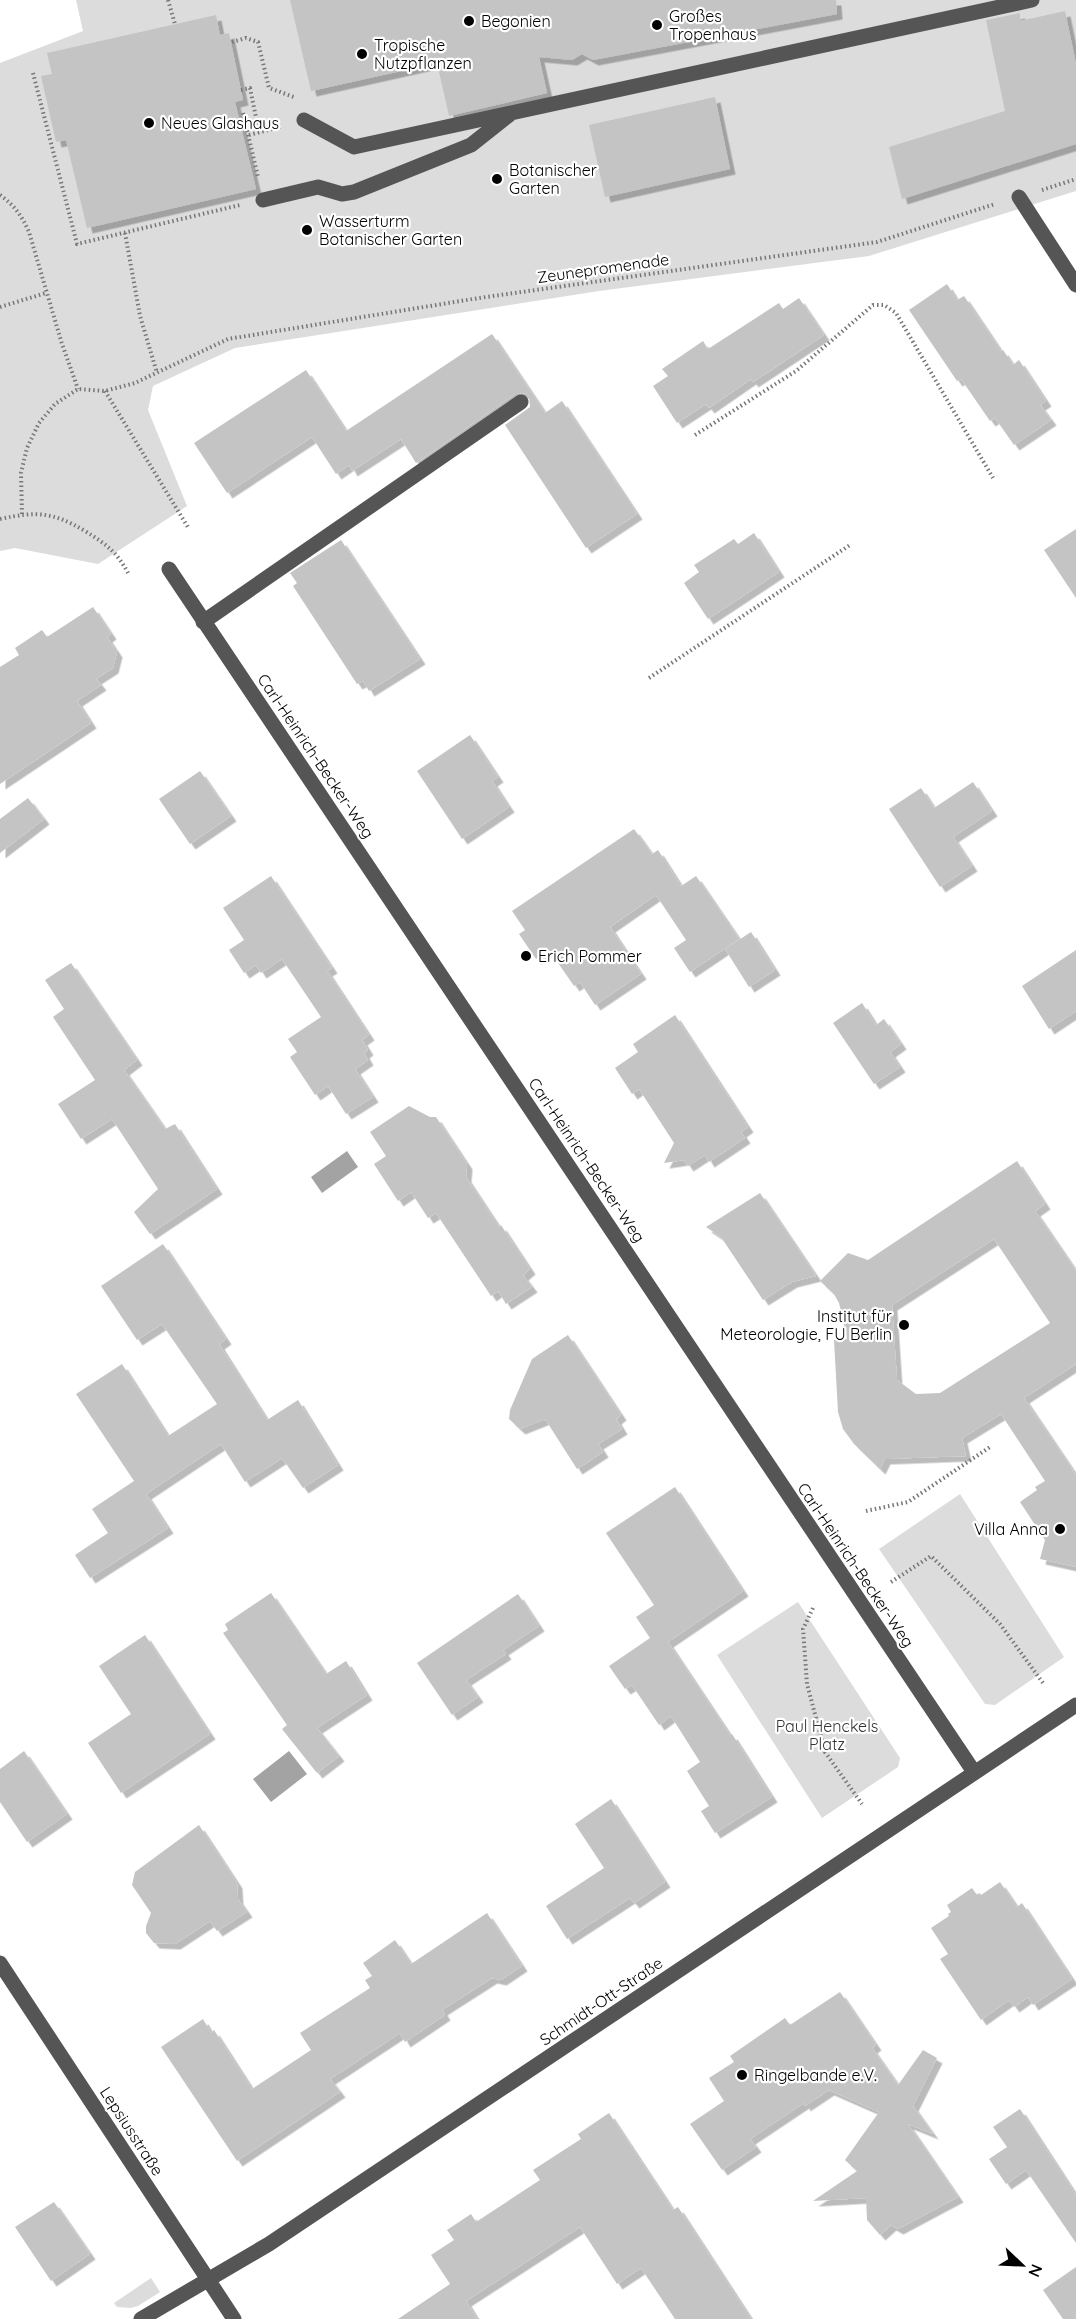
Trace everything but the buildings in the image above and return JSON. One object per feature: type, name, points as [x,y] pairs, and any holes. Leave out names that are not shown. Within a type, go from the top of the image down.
[{"type":"street","points":[[304,120],[354,147],[1032,0]]},
{"type":"street","points":[[263,200],[318,187],[342,194],[354,192],[471,145],[512,113]]},
{"type":"street","points":[[1019,197],[1076,285]]},
{"type":"street","points":[[203,622],[522,402]]},
{"type":"street","name":"Carl-Heinrich-Becker-Weg","points":[[169,569],[974,1772]]},
{"type":"street","name":"Schmidt-Ott-Straße","points":[[141,2319],[279,2238],[1076,1705]]},
{"type":"street","name":"Lepsiusstraße","points":[[0,1963],[234,2319]]},
{"type":"path","points":[[168,0],[175,24]]},
{"type":"path","points":[[232,42],[246,38],[258,42],[269,88],[299,99]]},
{"type":"path","points":[[33,73],[77,244],[263,200]]},
{"type":"path","points":[[37,89],[42,87]]},
{"type":"path","points":[[241,90],[250,88],[259,132]]},
{"type":"path","points":[[243,113],[254,160]]},
{"type":"path","points":[[249,135],[273,129]]},
{"type":"path","points":[[48,136],[54,134]]},
{"type":"path","name":"Zeunepromenade","points":[[105,392],[135,383],[228,339],[479,298],[877,242],[1076,179]]},
{"type":"path","points":[[0,195],[17,211],[29,232],[46,293],[78,389]]},
{"type":"path","points":[[125,233],[140,316],[157,373]]},
{"type":"path","points":[[0,307],[46,293]]},
{"type":"path","points":[[695,435],[796,371],[873,305],[884,305],[896,313],[993,477]]},
{"type":"path","points":[[22,514],[21,473],[27,448],[39,423],[55,404],[78,389],[105,392],[189,529]]},
{"type":"path","points":[[0,519],[22,514],[62,518],[101,541],[118,555],[128,573]]},
{"type":"path","points":[[649,678],[850,545]]},
{"type":"path","points":[[866,1511],[908,1502],[990,1447]]},
{"type":"path","points":[[891,1582],[931,1556],[1000,1624],[1043,1683]]},
{"type":"path","points":[[813,1608],[803,1629],[807,1684],[825,1752],[862,1804]]},
{"type":"green space","name":"Botanischer Garten","points":[[76,0],[1076,0],[1076,191],[869,256],[599,291],[235,348],[153,386],[148,410],[187,506],[98,564],[15,548],[0,551],[0,63],[83,31]]},
{"type":"green space","points":[[960,1494],[1064,1657],[995,1705],[985,1704],[879,1549]]},
{"type":"green space","name":"Paul Henckels Platz","points":[[798,1602],[900,1758],[898,1767],[822,1818],[717,1655]]},
{"type":"green space","points":[[151,2278],[160,2292],[138,2306],[117,2307],[114,2303]]},
{"type":"shaded area","points":[[347,1151],[358,1167],[322,1193],[311,1177]]},
{"type":"shaded area","points":[[289,1751],[307,1774],[271,1802],[253,1779]]},
{"type":"place","name":"Begonien","points":[[469,21]]},
{"type":"place","name":"Großes Tropenhaus","points":[[657,25]]},
{"type":"place","name":"Tropische Nutzpflanzen","points":[[362,54]]},
{"type":"place","name":"Neues Glashaus","points":[[149,123]]},
{"type":"place","name":"Botanischer Garten","points":[[497,179]]},
{"type":"place","name":"Wasserturm Botanischer Garten","points":[[307,230]]},
{"type":"place","name":"Erich Pommer","points":[[526,956]]},
{"type":"place","name":"Institut für Meteorologie, FU Berlin","points":[[904,1325]]},
{"type":"place","name":"Villa Anna","points":[[1060,1529]]},
{"type":"place","name":"Ringelbande e.V.","points":[[742,2075]]}]
